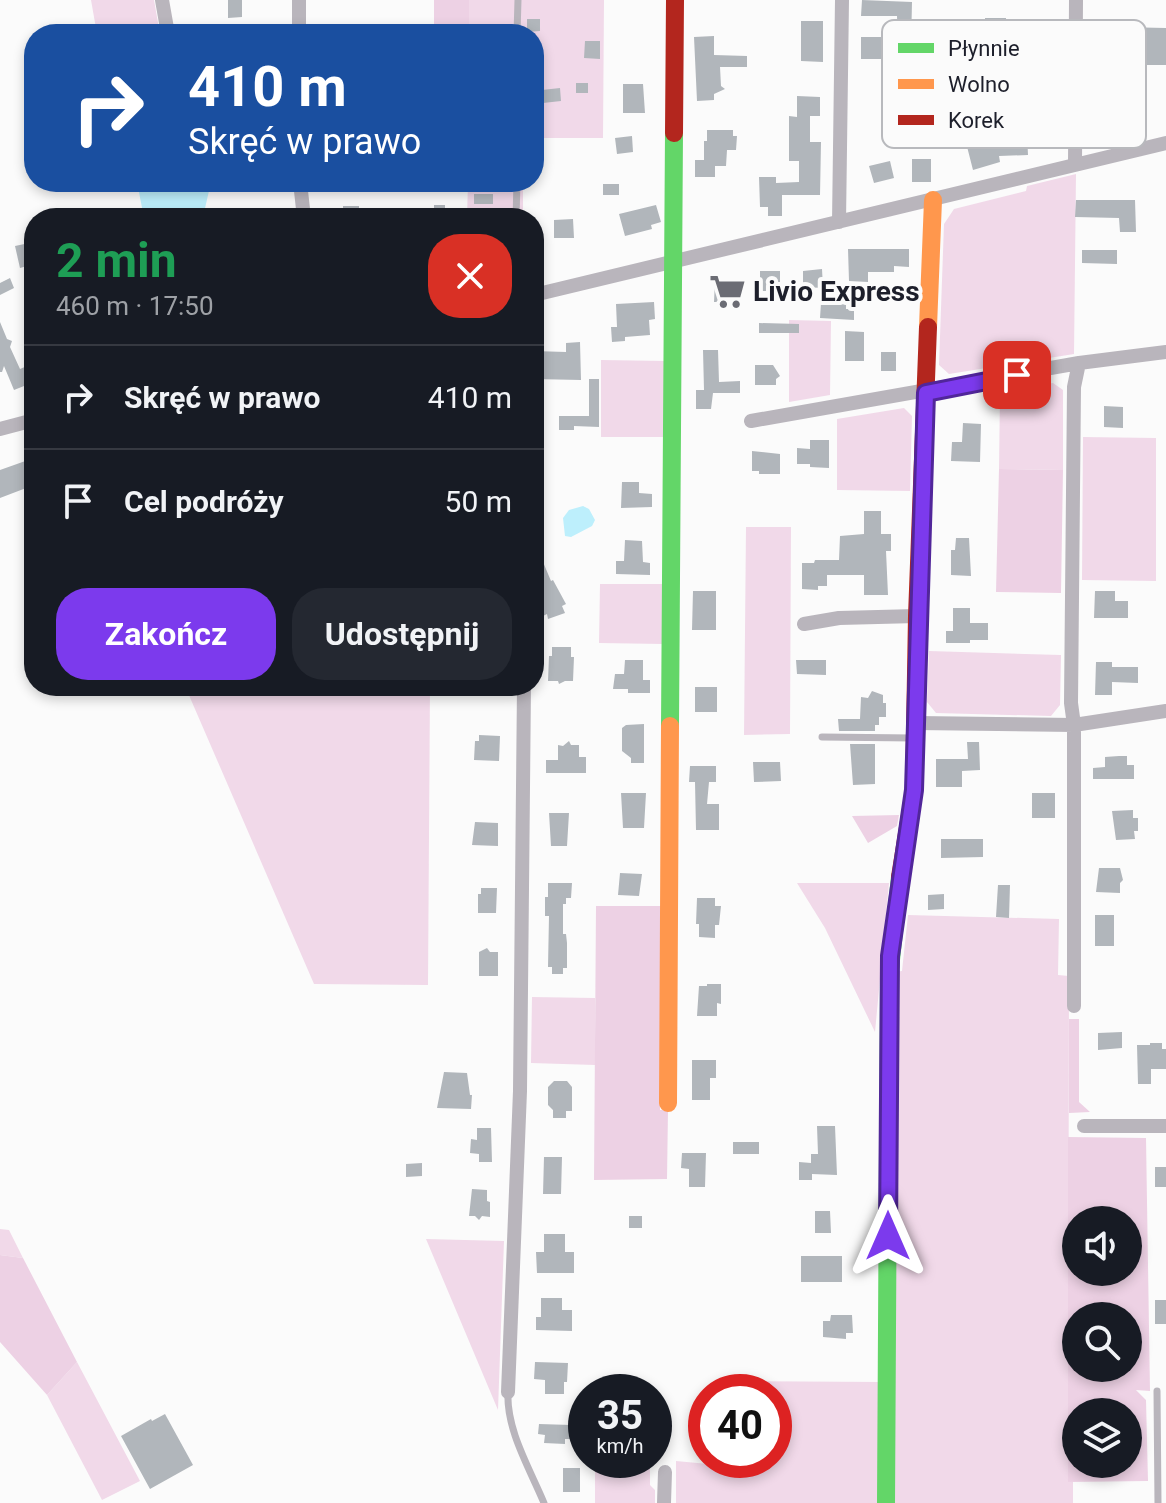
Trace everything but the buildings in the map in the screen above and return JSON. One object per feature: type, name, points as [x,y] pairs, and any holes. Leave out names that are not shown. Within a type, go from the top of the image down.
[{"type":"street","points":[[162,0],[166,24]]},
{"type":"street","points":[[299,0],[299,24]]},
{"type":"street","points":[[668,1103],[675,0]]},
{"type":"street","points":[[839,222],[842,0]]},
{"type":"street","points":[[1076,0],[1076,20]]},
{"type":"street","points":[[1146,148],[1166,143]]},
{"type":"street","points":[[1075,148],[1075,165]]},
{"type":"street","points":[[544,293],[1145,148]]},
{"type":"street","points":[[886,1503],[890,956],[911,819],[933,200]]},
{"type":"street","points":[[751,421],[926,393],[1079,363],[1166,352]]},
{"type":"street","points":[[1074,1006],[1074,725],[1071,703],[1074,387],[1079,363]]},
{"type":"street","points":[[0,429],[24,423]]},
{"type":"street","points":[[804,624],[839,618],[917,616]]},
{"type":"street","points":[[508,1392],[520,1091],[524,696]]},
{"type":"street","points":[[916,730],[1074,725],[1166,711]]},
{"type":"street","points":[[1084,1126],[1166,1126]]},
{"type":"street","points":[[664,1503],[665,1478]]},
{"type":"lane","points":[[517,24],[518,0]]},
{"type":"lane","points":[[822,737],[916,730]]},
{"type":"lane","points":[[1157,1391],[1158,1503]]},
{"type":"lane","points":[[508,1392],[507,1408],[512,1425],[544,1503]]},
{"type":"shaded area","points":[[91,0],[154,0],[158,24],[95,24]]},
{"type":"shaded area","points":[[434,0],[469,0],[469,24],[434,24]]},
{"type":"shaded area","points":[[469,0],[604,0],[603,138],[544,138],[544,24],[469,24]]},
{"type":"shaded area","points":[[1076,174],[1074,354],[949,374],[939,365],[944,224],[954,209],[1026,191],[1027,186]]},
{"type":"shaded area","points":[[468,192],[523,192],[523,208],[467,208]]},
{"type":"shaded area","points":[[789,320],[831,321],[830,395],[789,402]]},
{"type":"shaded area","points":[[601,360],[665,361],[665,437],[601,437]]},
{"type":"shaded area","points":[[1053,383],[1063,390],[1063,470],[999,469],[1000,392]]},
{"type":"shaded area","points":[[904,408],[912,416],[910,491],[837,490],[837,419]]},
{"type":"shaded area","points":[[1083,437],[1156,438],[1156,581],[1082,580]]},
{"type":"shaded area","points":[[999,469],[1063,470],[1061,593],[996,592]]},
{"type":"shaded area","points":[[746,527],[791,527],[790,734],[744,735]]},
{"type":"shaded area","points":[[600,584],[663,584],[663,644],[599,643]]},
{"type":"shaded area","points":[[929,651],[1061,655],[1060,705],[1051,716],[936,713],[927,702]]},
{"type":"shaded area","points":[[189,696],[430,696],[428,985],[314,984]]},
{"type":"shaded area","points":[[899,815],[897,826],[868,843],[852,816]]},
{"type":"shaded area","points":[[797,883],[889,883],[875,1032],[825,928]]},
{"type":"shaded area","points":[[596,906],[661,906],[660,1110],[668,1110],[667,1179],[594,1180]]},
{"type":"shaded area","points":[[908,915],[1059,919],[1058,975],[1069,976],[1069,1206],[1062,1206],[1062,1286],[1068,1286],[1068,1302],[1062,1302],[1062,1382],[1068,1382],[1068,1398],[1062,1398],[1062,1478],[1073,1482],[1073,1503],[891,1503],[894,972],[902,971]]},
{"type":"shaded area","points":[[532,997],[595,998],[595,1065],[531,1063]]},
{"type":"shaded area","points":[[1069,1019],[1079,1019],[1079,1102],[1090,1112],[1069,1113]]},
{"type":"shaded area","points":[[1068,1137],[1146,1138],[1150,1391],[1136,1390],[1146,1400],[1148,1481],[1068,1482],[1068,1478],[1142,1478],[1142,1398],[1068,1398],[1068,1382],[1142,1382],[1142,1302],[1068,1302],[1068,1286],[1142,1286],[1142,1206],[1068,1206]]},
{"type":"shaded area","points":[[0,1229],[9,1230],[23,1258],[0,1255]]},
{"type":"shaded area","points":[[426,1239],[504,1241],[498,1410]]},
{"type":"shaded area","points":[[0,1255],[23,1258],[77,1362],[47,1395],[0,1342]]},
{"type":"shaded area","points":[[77,1362],[140,1481],[102,1500],[47,1395]]},
{"type":"shaded area","points":[[792,1381],[881,1382],[880,1503],[676,1503],[676,1461],[688,1462],[688,1478],[792,1478]]},
{"type":"shaded area","points":[[595,1478],[650,1478],[650,1485],[655,1490],[655,1503],[595,1503]]},
{"type":"water","points":[[139,192],[209,192],[205,208],[142,208]]},
{"type":"water","points":[[583,506],[589,509],[595,520],[592,526],[571,537],[565,536],[563,518],[569,510]]},
{"type":"traffic: fast","points":[[670,726],[674,133]]},
{"type":"traffic: fast","points":[[886,1503],[889,978],[900,877]]},
{"type":"traffic: slow","points":[[928,327],[933,200]]},
{"type":"traffic: slow","points":[[668,1103],[670,726]]},
{"type":"traffic: jam","points":[[674,133],[675,0]]},
{"type":"traffic: jam","points":[[900,877],[914,790],[928,327]]},
{"type":"place","name":"Livio Express","points":[[727,291]]},
{"type":"route","points":[[888,1236],[890,956],[914,790],[926,393],[1017,375]]}]
